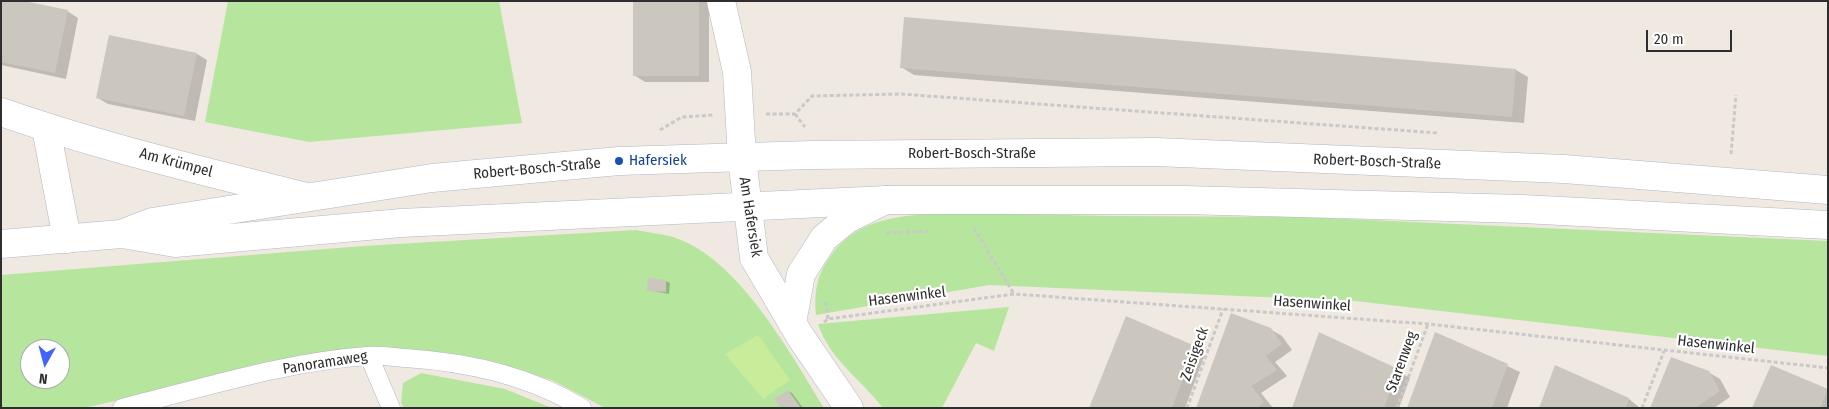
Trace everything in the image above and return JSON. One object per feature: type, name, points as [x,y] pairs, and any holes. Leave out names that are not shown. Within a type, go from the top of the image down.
[{"type":"main road","name":"Am Hafersiek","points":[[720,1],[737,72],[746,206],[754,258],[796,330],[849,408]]},
{"type":"main road","name":"Am Krümpel","points":[[1,112],[46,128],[306,197]]},
{"type":"main road","points":[[46,128],[67,239]]},
{"type":"main road","name":"Robert-Bosch-Straße","points":[[122,234],[152,222],[442,177],[619,161],[811,155],[1156,152],[1564,169],[1828,190]]},
{"type":"main road","points":[[796,330],[801,274],[824,238],[847,219],[886,200]]},
{"type":"main road","name":"Robert-Bosch-Straße","points":[[1,244],[122,234],[175,243],[401,223],[886,200],[1194,200],[1523,209],[1828,225]]},
{"type":"lane","name":"Panoramaweg","points":[[122,408],[312,362],[369,356],[452,361],[516,377],[565,397],[582,408]]},
{"type":"lane","points":[[369,356],[391,408]]},
{"type":"path","points":[[740,114],[795,114],[812,96],[901,94],[1444,133]]},
{"type":"path","points":[[1731,154],[1736,95]]},
{"type":"path","points":[[1721,154],[1740,155]]},
{"type":"path","points":[[964,229],[974,228],[1014,294]]},
{"type":"path","points":[[878,234],[935,230]]},
{"type":"path","name":"Hasenwinkel","points":[[796,330],[828,319],[1014,294],[1428,324],[1828,368]]},
{"type":"path","points":[[826,299],[828,319]]},
{"type":"path","name":"Zeisigeck","points":[[1187,408],[1223,309]]},
{"type":"path","name":"Starenweg","points":[[1397,408],[1428,324]]},
{"type":"path","points":[[1642,408],[1664,351]]},
{"type":"green space","points":[[228,1],[499,1],[522,123],[309,142],[205,122]]},
{"type":"green space","points":[[971,213],[1303,217],[1828,241],[1828,356],[1355,301],[989,285],[816,315],[816,290],[823,268],[832,254],[845,240],[861,229],[877,222],[914,215]]},
{"type":"green space","points":[[636,230],[681,240],[703,252],[724,269],[744,289],[763,313],[824,408],[605,408],[554,381],[502,364],[443,352],[370,349],[331,352],[84,408],[1,408],[1,275],[363,246]]},
{"type":"green space","points":[[1009,307],[994,351],[976,343],[942,408],[883,408],[830,348],[818,324]]},
{"type":"green space","points":[[758,335],[790,380],[763,399],[725,354]]},
{"type":"green space","points":[[421,373],[505,389],[552,408],[404,408],[401,403],[403,383]]},
{"type":"building","points":[[1,1],[24,1],[68,10],[55,73],[1,62]]},
{"type":"building","points":[[633,1],[699,1],[699,76],[633,76]]},
{"type":"building","points":[[904,17],[1516,69],[1512,117],[900,68]]},
{"type":"building","points":[[109,35],[197,53],[184,116],[96,98]]},
{"type":"building","points":[[648,278],[666,280],[666,292],[647,291]]},
{"type":"building","points":[[1231,313],[1271,328],[1282,344],[1266,356],[1277,370],[1251,386],[1264,402],[1257,408],[1196,408]]},
{"type":"building","points":[[1126,316],[1195,346],[1172,408],[1089,408]]},
{"type":"building","points":[[1319,332],[1398,369],[1384,408],[1292,408]]},
{"type":"building","points":[[1435,332],[1508,364],[1492,408],[1407,408]]},
{"type":"building","points":[[1671,357],[1709,371],[1720,391],[1695,408],[1650,408]]},
{"type":"building","points":[[1555,365],[1629,398],[1626,408],[1539,408]]},
{"type":"building","points":[[1771,365],[1828,389],[1820,408],[1752,408]]},
{"type":"building","points":[[788,390],[801,408],[780,408],[774,399]]},
{"type":"place","name":"Hafersiek","points":[[619,161]]}]
